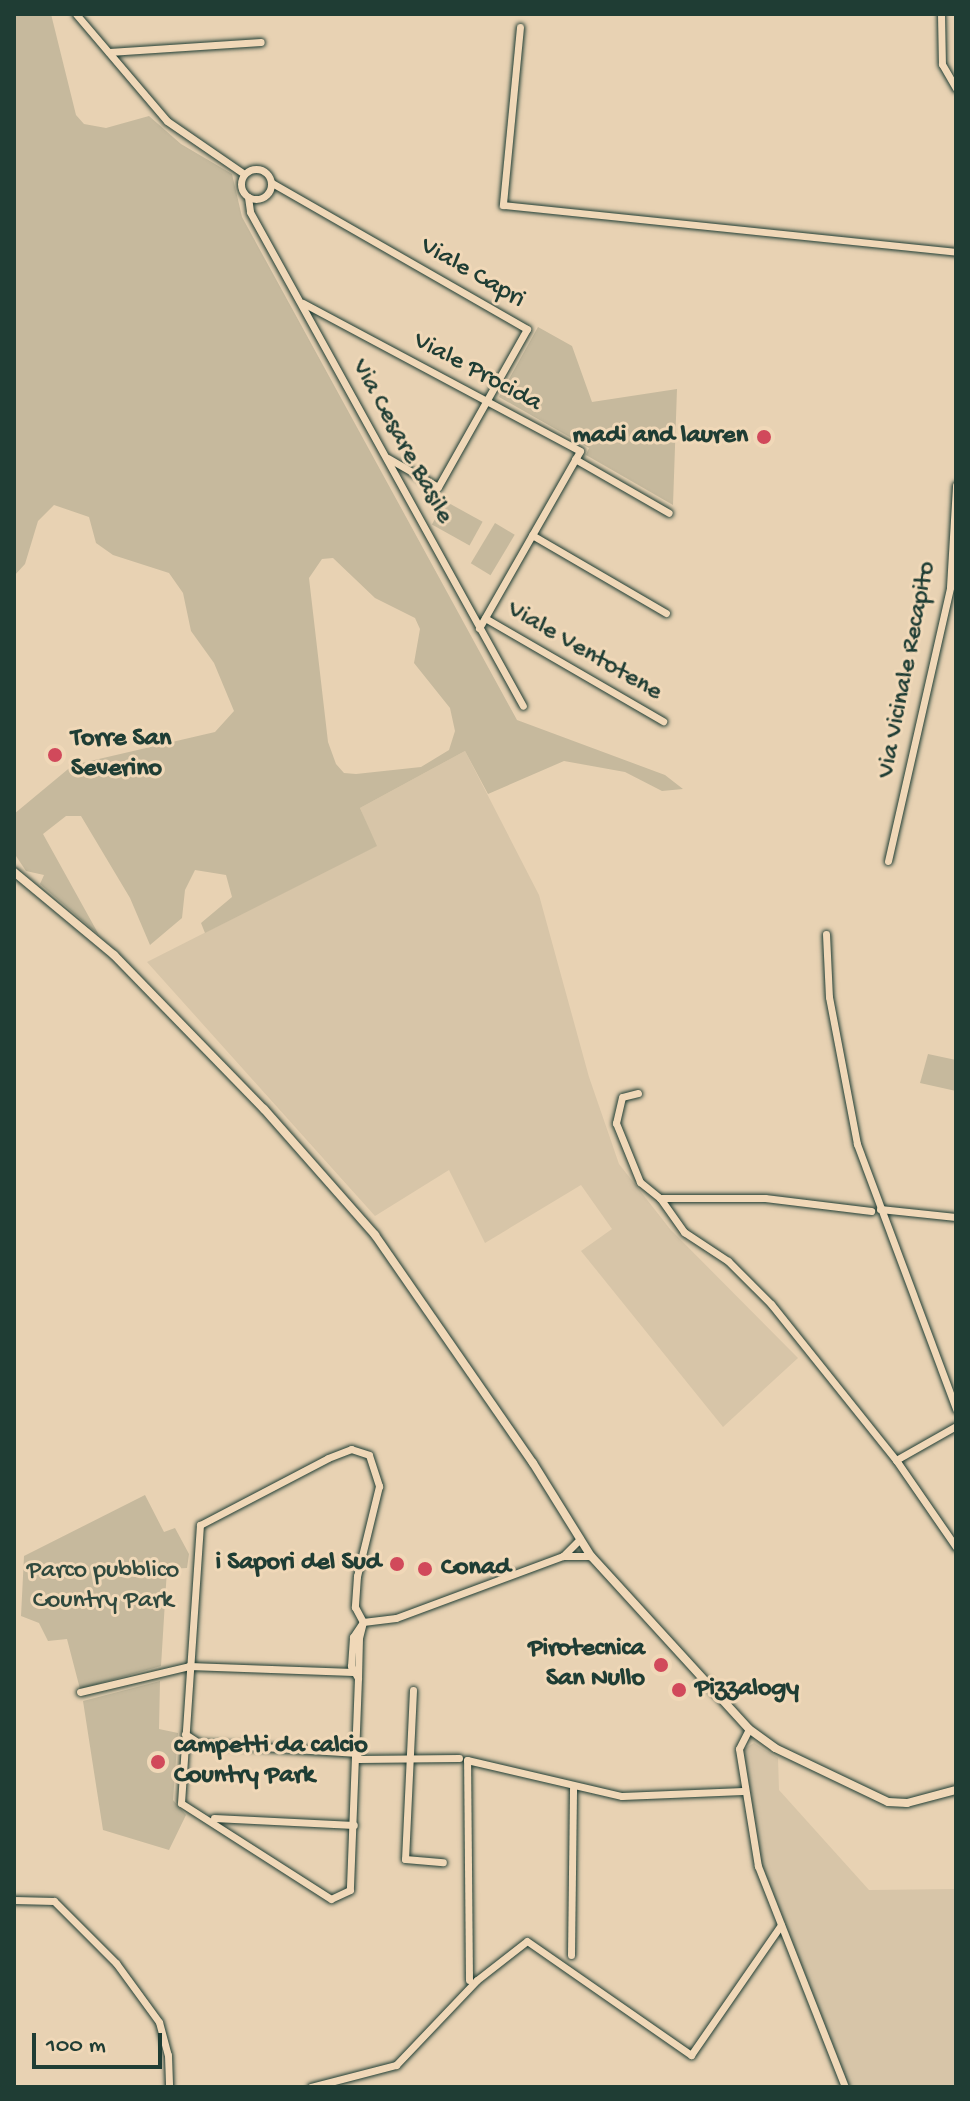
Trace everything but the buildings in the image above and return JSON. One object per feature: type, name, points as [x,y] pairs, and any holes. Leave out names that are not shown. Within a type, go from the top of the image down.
[{"type":"street","points":[[76,14],[167,121],[244,174]]},
{"type":"street","points":[[941,14],[942,64],[956,87]]},
{"type":"street","points":[[520,27],[503,205],[956,252]]},
{"type":"street","points":[[109,52],[261,42]]},
{"type":"street","points":[[261,169],[272,183],[262,199],[248,197],[241,184],[244,174],[261,169]]},
{"type":"street","name":"Viale Capri","points":[[272,183],[527,329],[438,487],[388,458]]},
{"type":"street","name":"Via Cesare Basile","points":[[248,197],[250,212],[523,706]]},
{"type":"street","name":"Viale Procida","points":[[301,302],[580,451],[575,459]]},
{"type":"street","points":[[479,628],[575,459],[669,513]]},
{"type":"street","name":"Via Vicinale Recapito","points":[[888,861],[950,587],[956,485]]},
{"type":"street","points":[[532,535],[666,613]]},
{"type":"street","name":"Viale Ventotene","points":[[485,618],[663,721]]},
{"type":"street","points":[[14,872],[114,955],[264,1109],[375,1235],[591,1556],[749,1729],[775,1748],[888,1802],[907,1803],[956,1790]]},
{"type":"street","points":[[826,934],[831,1008],[857,1144],[876,1210],[956,1409]]},
{"type":"street","points":[[638,1093],[622,1097],[616,1123],[640,1182],[660,1198],[684,1232],[721,1255],[771,1304],[896,1460],[956,1547]]},
{"type":"street","points":[[660,1198],[765,1198],[956,1217]]},
{"type":"street","points":[[896,1460],[956,1426]]},
{"type":"street","points":[[351,1449],[369,1455],[379,1486],[357,1576],[355,1607],[363,1622],[355,1675],[358,1756],[350,1890],[336,1900],[212,1818],[181,1803],[189,1666],[200,1525],[351,1449]]},
{"type":"street","points":[[563,1556],[580,1539]]},
{"type":"street","points":[[363,1622],[396,1618],[563,1556],[591,1556]]},
{"type":"street","points":[[80,1692],[189,1666],[355,1675]]},
{"type":"street","points":[[413,1690],[405,1859],[443,1862]]},
{"type":"street","points":[[749,1729],[739,1749],[743,1791],[758,1866],[845,2087]]},
{"type":"street","points":[[185,1734],[199,1743],[409,1761],[422,1755],[459,1758]]},
{"type":"street","points":[[469,1980],[467,1760],[622,1796],[743,1791]]},
{"type":"street","points":[[571,1955],[573,1786]]},
{"type":"street","points":[[212,1818],[354,1825]]},
{"type":"street","points":[[14,1900],[54,1901],[116,1963],[159,2022],[168,2055],[169,2087]]},
{"type":"street","points":[[311,2087],[396,2065],[477,1980],[527,1941],[691,2055],[781,1925]]},
{"type":"shaded area","points":[[465,751],[539,895],[589,1077],[619,1164],[670,1229],[798,1358],[723,1427],[581,1251],[612,1229],[581,1185],[485,1243],[449,1170],[375,1216],[147,962],[376,846],[360,808]]},
{"type":"shaded area","points":[[754,1743],[778,1758],[779,1790],[869,1890],[956,1889],[956,2087],[848,2086],[761,1866],[742,1750]]},
{"type":"green space","points":[[14,14],[51,14],[76,115],[84,124],[106,128],[149,116],[181,144],[232,174],[242,217],[517,720],[665,775],[683,789],[662,791],[625,772],[564,761],[488,794],[465,751],[360,808],[377,846],[205,933],[201,923],[232,897],[226,875],[195,870],[185,890],[182,918],[150,945],[130,898],[81,816],[66,816],[43,834],[99,935],[40,884],[44,875],[26,871],[14,853],[14,814],[73,765],[215,732],[234,711],[214,663],[191,631],[183,593],[169,573],[113,555],[96,543],[89,517],[54,505],[38,521],[25,564],[14,576]],"holes":[[[333,558],[375,598],[415,618],[420,629],[414,663],[450,708],[455,731],[449,750],[421,767],[344,773],[336,764],[328,742],[309,578],[322,559]]]},
{"type":"green space","points":[[538,327],[572,346],[592,402],[677,389],[673,505],[586,455],[589,448],[499,397]]},
{"type":"green space","points":[[445,501],[483,522],[470,545],[432,525]]},
{"type":"green space","points":[[495,523],[515,535],[491,575],[471,563]]},
{"type":"green space","points":[[928,1054],[956,1060],[956,1091],[920,1083]]},
{"type":"green space","name":"Parco pubblico Country Park","points":[[145,1495],[164,1532],[175,1528],[189,1554],[187,1568],[167,1569],[161,1666],[80,1689],[67,1639],[48,1641],[39,1623],[21,1616],[24,1556]]},
{"type":"green space","name":"Parco pubblico Country Park","points":[[160,1681],[159,1729],[178,1733],[173,1800],[186,1815],[169,1850],[103,1830],[83,1701]]},
{"type":"place","name":"madi and lauren","points":[[764,437]]},
{"type":"place","name":"Torre San Severino","points":[[55,755]]},
{"type":"place","name":"i Sapori del Sud","points":[[397,1564]]},
{"type":"place","name":"Conad","points":[[425,1569]]},
{"type":"place","name":"Pirotecnica San Nullo","points":[[661,1665]]},
{"type":"place","name":"Pizzalogy","points":[[679,1690]]},
{"type":"place","name":"campetti da calcio Country Park","points":[[158,1762]]}]
